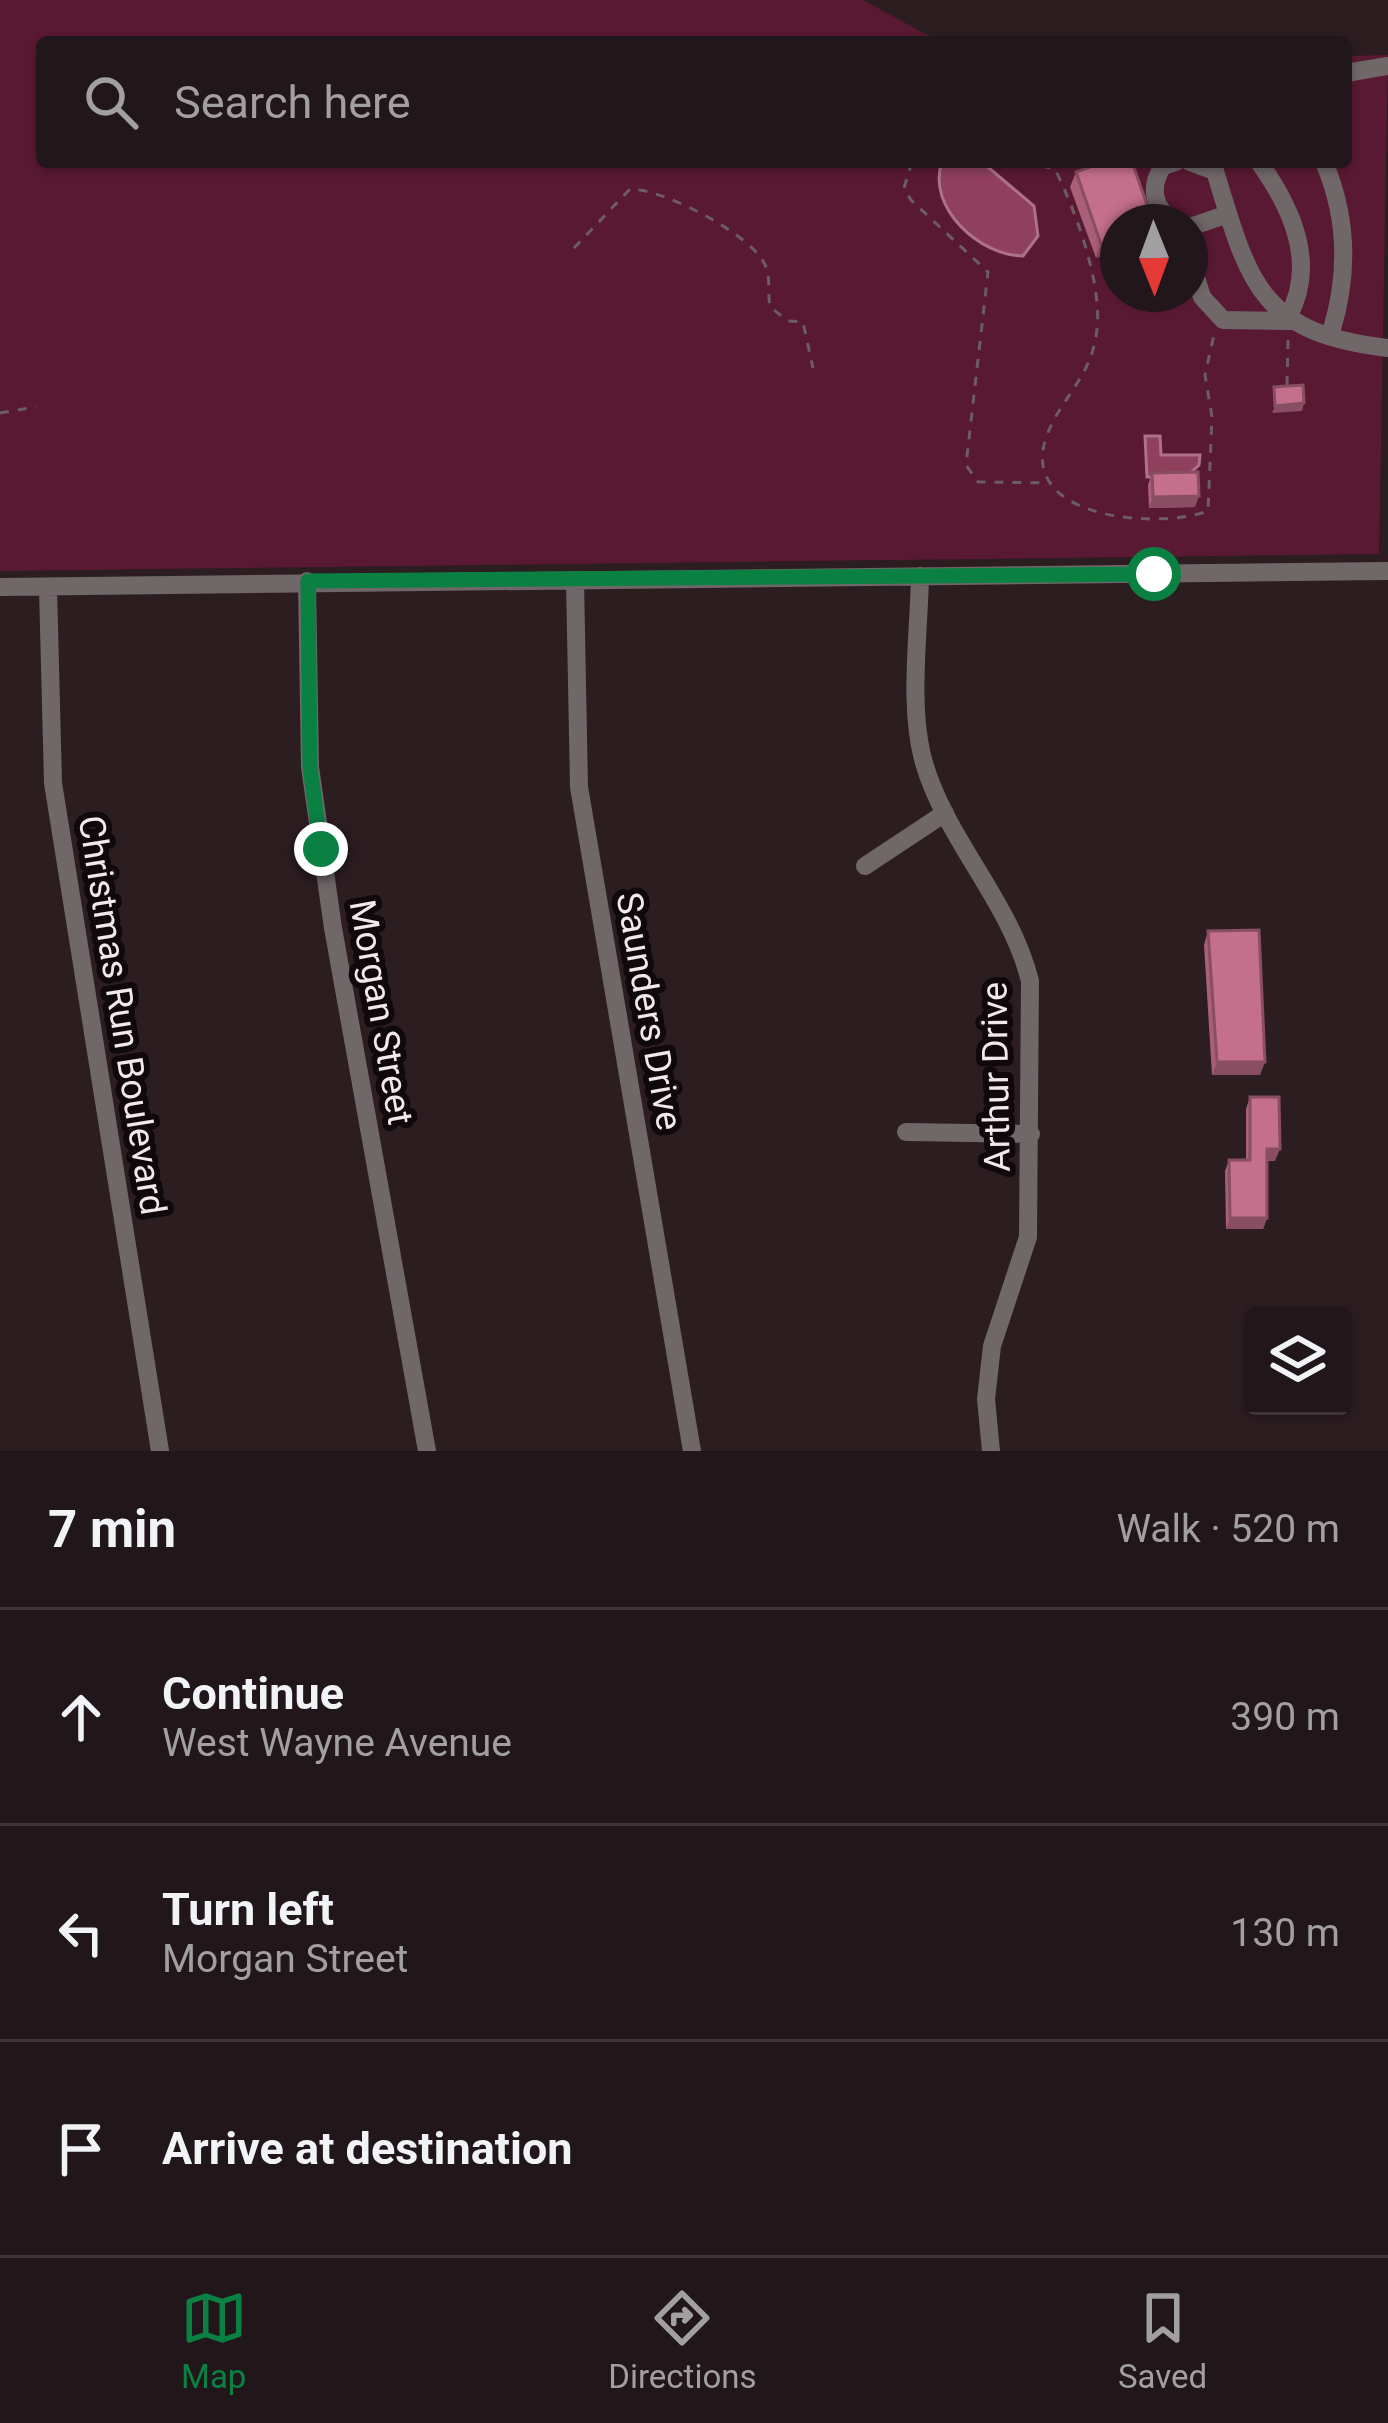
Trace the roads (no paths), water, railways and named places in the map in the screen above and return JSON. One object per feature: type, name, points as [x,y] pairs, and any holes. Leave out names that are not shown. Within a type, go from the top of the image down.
[{"type":"street","points":[[1352,72],[1388,66]]},
{"type":"street","points":[[1158,204],[1154,190],[1162,168]]},
{"type":"street","points":[[1221,168],[1228,214],[1250,278],[1270,306],[1291,323]]},
{"type":"street","points":[[1263,168],[1280,191],[1300,246],[1291,323]]},
{"type":"street","points":[[1326,168],[1343,211],[1342,280],[1332,329]]},
{"type":"street","points":[[1208,221],[1228,214]]},
{"type":"street","points":[[1208,304],[1222,320],[1291,323],[1344,343],[1388,348]]},
{"type":"street","points":[[0,587],[1388,571]]},
{"type":"street","name":"Arthur Drive","points":[[920,576],[919,733],[924,762],[945,813],[1023,950],[1031,997],[1028,1237],[992,1346],[986,1399],[991,1451]]},
{"type":"street","name":"Saunders Drive","points":[[575,580],[579,788],[692,1451]]},
{"type":"street","name":"Morgan Street","points":[[308,581],[310,767],[333,928],[427,1451]]},
{"type":"street","name":"Christmas Run Boulevard","points":[[48,588],[52,783],[160,1451]]},
{"type":"street","points":[[865,866],[945,813]]},
{"type":"street","points":[[906,1132],[1031,1134]]}]
